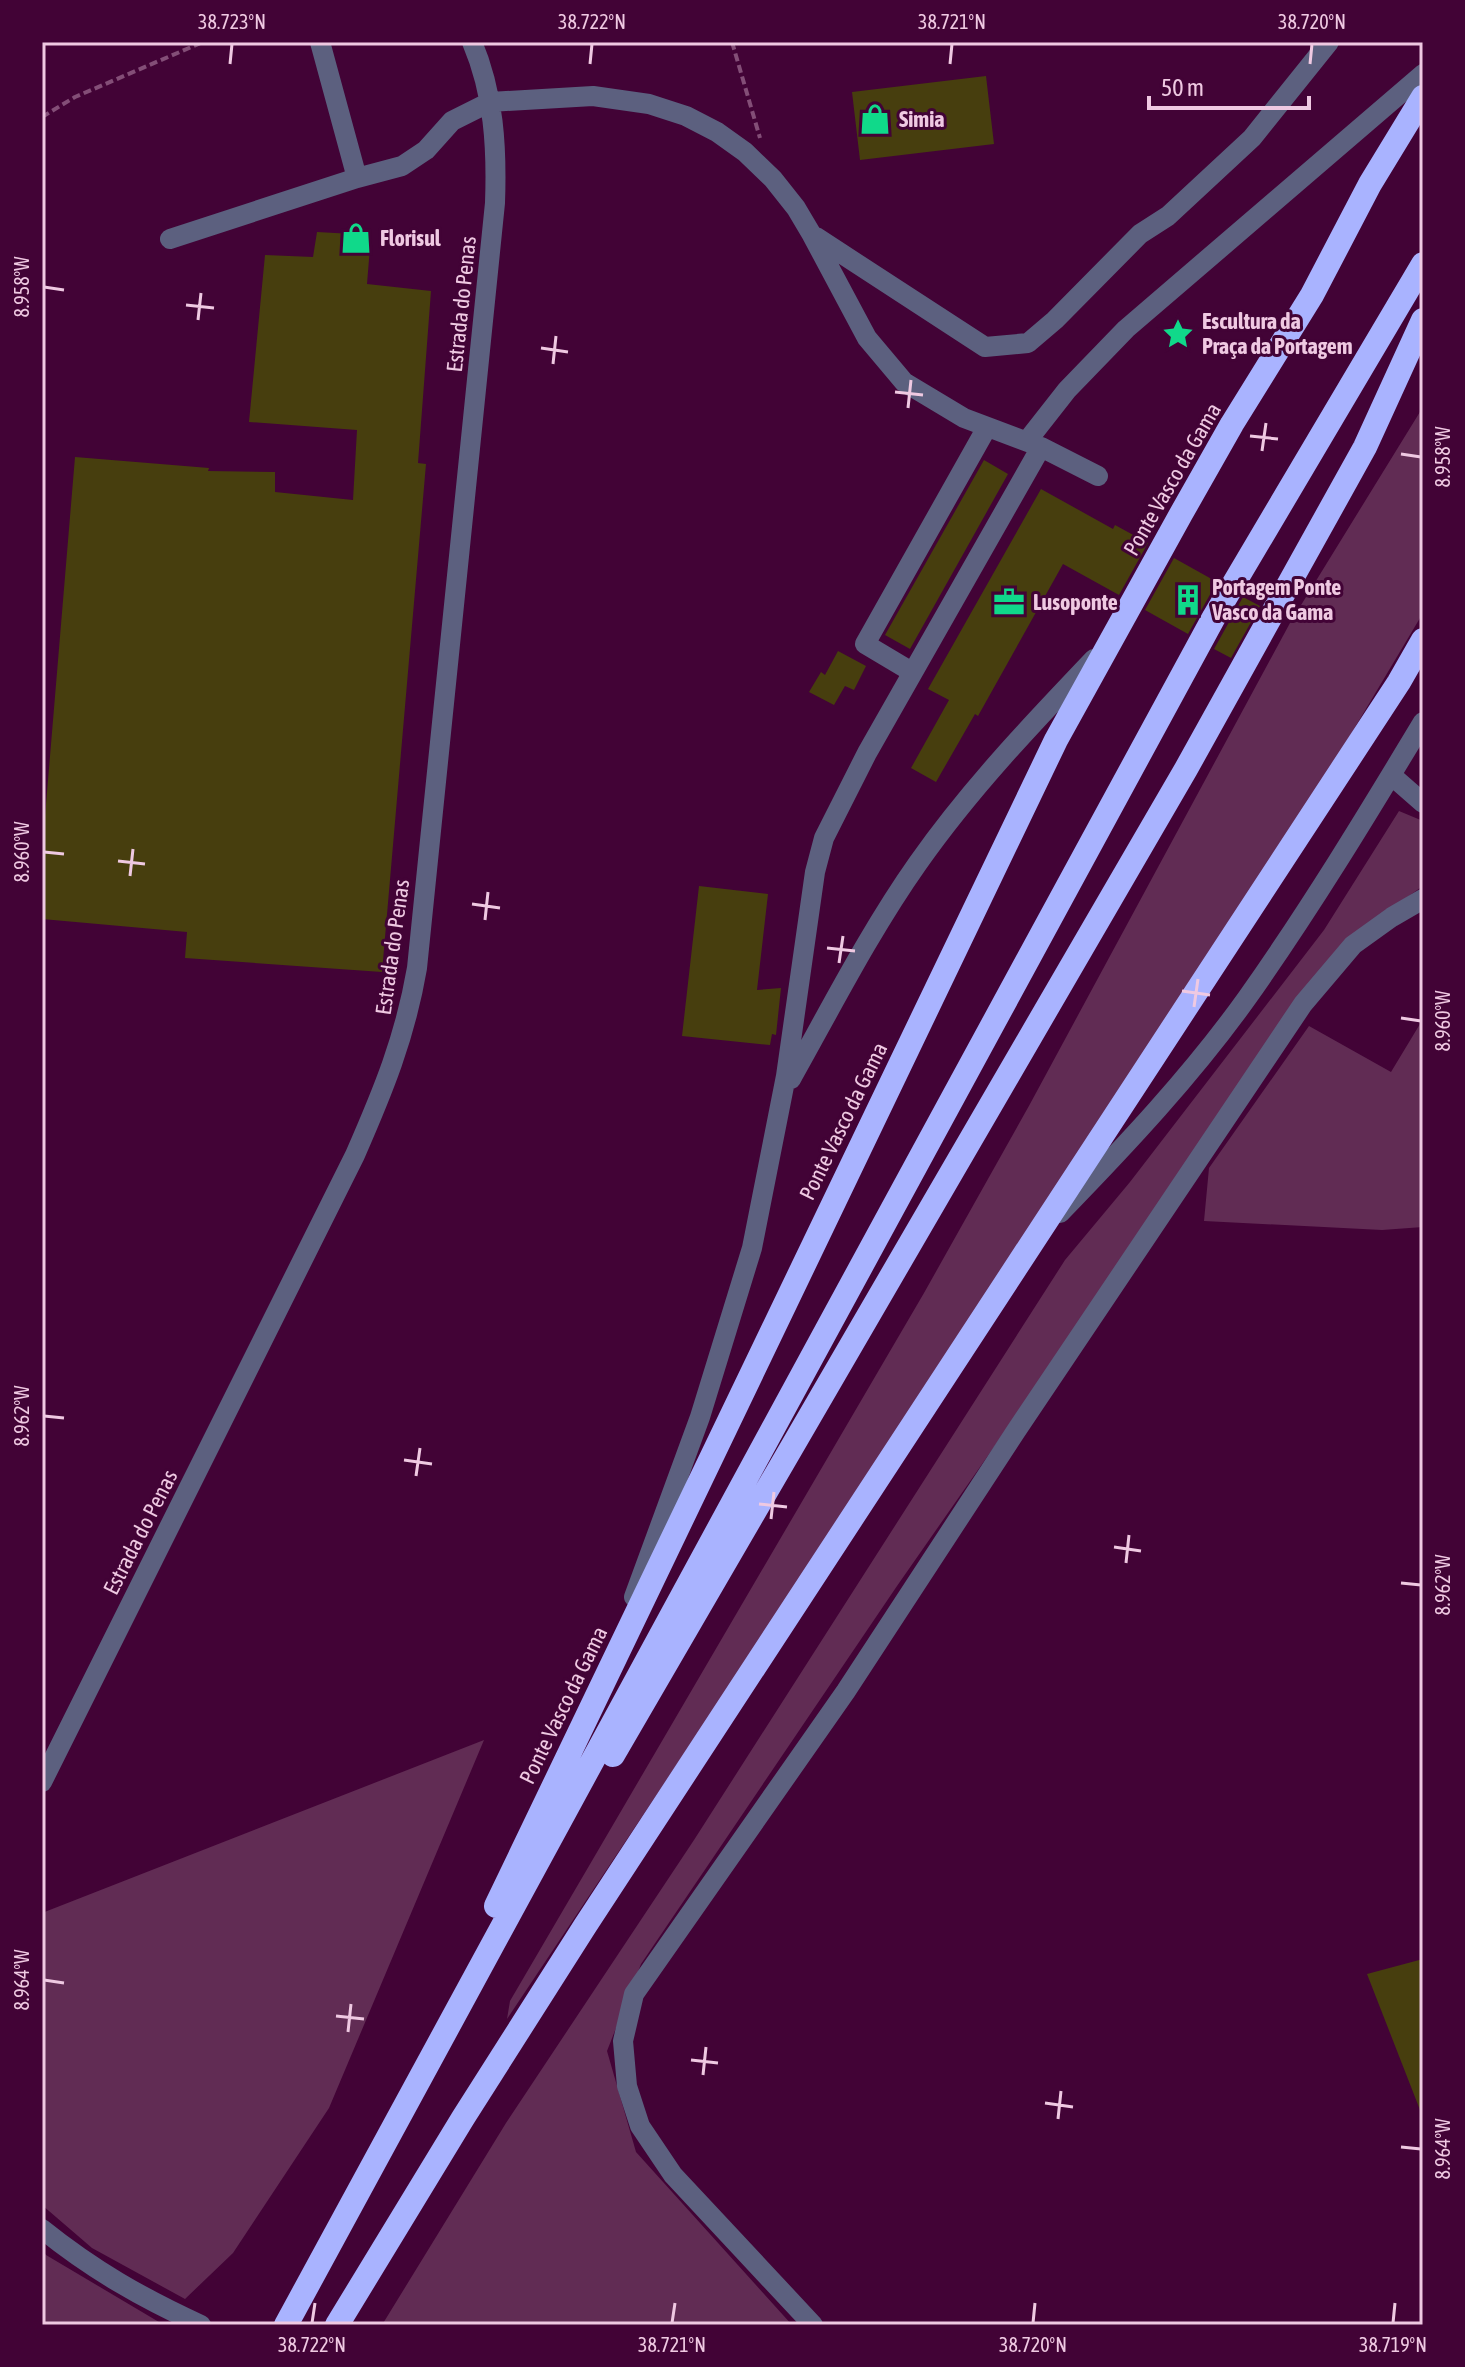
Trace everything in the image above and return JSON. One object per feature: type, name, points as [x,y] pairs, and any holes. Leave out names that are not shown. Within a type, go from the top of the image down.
[{"type":"highway","name":"Ponte Vasco da Gama","points":[[358,2193],[1029,794],[1108,645],[1232,424],[1312,295],[1370,184],[1423,97]]},
{"type":"highway","name":"Ponte Vasco da Gama","points":[[286,2325],[1199,644],[1423,264]]},
{"type":"highway","name":"Ponte Vasco da Gama","points":[[358,2193],[1186,769],[1365,447],[1423,320]]},
{"type":"highway","points":[[337,2325],[562,1963],[1399,682],[1423,640]]},
{"type":"street","points":[[320,42],[357,178]]},
{"type":"street","name":"Estrada do Penas","points":[[42,1782],[355,1155],[397,1055],[409,1014],[417,968],[495,203],[496,155],[490,102],[472,42]]},
{"type":"street","points":[[812,235],[985,347],[1028,343],[1140,234],[1168,216],[1252,138],[1329,42]]},
{"type":"street","points":[[597,1696],[700,1417],[752,1248],[821,849],[844,793],[1034,444],[1081,374],[1126,329],[1423,74]]},
{"type":"street","points":[[170,239],[402,166],[426,150],[452,121],[490,102],[604,96],[632,100],[686,116],[717,132],[757,163],[785,193],[812,235],[859,325],[884,361],[918,393],[986,429],[1034,444],[1098,476]]},
{"type":"street","points":[[912,672],[865,644],[986,429]]},
{"type":"street","points":[[779,1081],[919,862],[1000,758],[1108,645]]},
{"type":"street","points":[[1035,1239],[1145,1125],[1239,1008],[1291,933],[1423,722]]},
{"type":"street","points":[[1391,775],[1423,803]]},
{"type":"street","points":[[813,2325],[673,2175],[640,2126],[627,2086],[623,2041],[634,1994],[846,1691],[1016,1431],[1303,1004],[1353,945],[1420,905]]},
{"type":"street","points":[[42,2229],[79,2259],[124,2288],[196,2323]]},
{"type":"path","points":[[42,117],[75,97],[203,42]]},
{"type":"path","points":[[732,42],[760,139]]},
{"type":"shaded area","points":[[1423,407],[1423,613],[1279,855],[1100,1130],[507,2019],[510,2001],[924,1293],[1030,1104],[1290,623]]},
{"type":"shaded area","points":[[1399,811],[1423,821],[1423,886],[1349,938],[897,1586],[641,1964],[607,2051],[636,2152],[792,2325],[382,2325],[506,2123],[694,1840],[1065,1260],[1130,1182],[1324,930]]},
{"type":"shaded area","points":[[1423,1019],[1423,1227],[1382,1230],[1204,1221],[1209,1168],[1309,1026],[1391,1072]]},
{"type":"shaded area","points":[[484,1740],[329,2108],[233,2253],[185,2299],[92,2248],[42,2205],[42,1913]]},
{"type":"shaded area","points":[[42,2249],[46,2255],[164,2325],[42,2325]]},
{"type":"building","points":[[986,76],[994,144],[860,160],[852,92]]},
{"type":"building","points":[[317,232],[371,235],[367,284],[431,291],[418,463],[426,464],[382,972],[185,958],[187,932],[42,919],[42,852],[75,457],[209,468],[208,471],[275,472],[275,492],[353,500],[357,430],[249,422],[265,255],[313,257]]},
{"type":"building","points":[[984,460],[1008,474],[910,649],[885,635]]},
{"type":"building","name":"Lusoponte","points":[[1041,489],[1113,529],[1115,525],[1148,543],[1119,595],[1063,564],[978,716],[975,714],[936,782],[911,768],[949,700],[928,689]]},
{"type":"building","points":[[1174,558],[1217,582],[1188,634],[1145,610]]},
{"type":"building","points":[[1243,597],[1260,606],[1231,658],[1214,649]]},
{"type":"building","points":[[838,651],[866,666],[854,690],[845,686],[834,705],[809,692],[821,672],[825,675]]},
{"type":"building","points":[[699,886],[768,894],[757,990],[781,988],[776,1035],[772,1034],[770,1045],[682,1036]]},
{"type":"building","points":[[1423,1959],[1423,2114],[1422,2115],[1367,1974]]},
{"type":"place","name":"Simia","points":[[875,119]]},
{"type":"place","name":"Florisul","points":[[356,238]]},
{"type":"place","name":"Escultura da Praça da Portagem","points":[[1178,334]]},
{"type":"place","name":"Portagem Ponte Vasco da Gama","points":[[1188,600]]},
{"type":"place","name":"Lusoponte","points":[[1009,602]]}]
